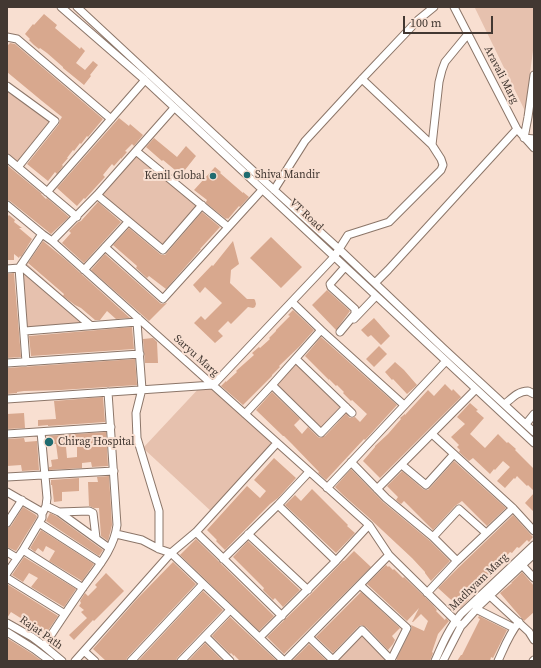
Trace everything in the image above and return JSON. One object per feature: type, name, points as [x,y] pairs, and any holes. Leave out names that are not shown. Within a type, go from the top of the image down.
[{"type":"street","name":"VT Road","points":[[61,7],[145,80],[534,443]]},
{"type":"street","name":"VT Road","points":[[77,7],[339,249],[534,432]]},
{"type":"street","points":[[274,190],[305,141],[418,20],[434,7]]},
{"type":"street","name":"Aravali Marg","points":[[455,7],[517,129],[534,148]]},
{"type":"street","points":[[432,145],[439,82],[442,70],[445,62],[468,34]]},
{"type":"street","points":[[7,37],[17,39],[111,119]]},
{"type":"street","points":[[534,75],[524,138],[534,139]]},
{"type":"street","points":[[47,192],[145,80]]},
{"type":"street","points":[[7,399],[213,385],[334,257],[348,235],[389,222],[441,170],[443,165],[441,159],[432,145],[362,80]]},
{"type":"street","points":[[7,86],[55,121],[18,167]]},
{"type":"street","points":[[52,241],[97,196],[174,108]]},
{"type":"street","points":[[375,283],[517,129]]},
{"type":"street","points":[[136,151],[228,227]]},
{"type":"street","points":[[7,158],[77,217]]},
{"type":"street","points":[[105,247],[163,299],[262,190]]},
{"type":"street","points":[[97,196],[163,250],[202,205]]},
{"type":"street","name":"Saryu Marg","points":[[7,205],[52,241],[138,320],[369,525],[389,555],[458,623]]},
{"type":"street","points":[[84,270],[128,222]]},
{"type":"street","points":[[26,362],[20,267],[42,234]]},
{"type":"street","points":[[7,269],[20,267],[90,325]]},
{"type":"street","points":[[340,332],[355,314],[355,309],[330,287],[330,284],[345,267]]},
{"type":"street","points":[[334,342],[376,296]]},
{"type":"street","points":[[292,302],[404,405]]},
{"type":"street","points":[[24,331],[138,320],[142,389],[136,414],[137,438],[159,511],[159,549]]},
{"type":"street","points":[[245,414],[321,330]]},
{"type":"street","points":[[7,363],[140,354]]},
{"type":"street","points":[[296,359],[352,413]]},
{"type":"street","points":[[327,488],[446,361]]},
{"type":"street","points":[[272,385],[321,433],[346,407]]},
{"type":"street","points":[[377,489],[476,389]]},
{"type":"street","points":[[505,404],[520,392],[530,391],[534,394]]},
{"type":"street","points":[[44,646],[101,563],[116,534],[117,525],[114,471],[108,392]]},
{"type":"street","points":[[509,419],[514,413]]},
{"type":"street","points":[[526,424],[534,414]]},
{"type":"street","points":[[7,434],[111,428]]},
{"type":"street","points":[[7,573],[42,518],[42,514],[46,506],[47,498],[41,432]]},
{"type":"street","points":[[432,434],[513,508],[534,531]]},
{"type":"street","points":[[75,661],[172,553],[196,532],[277,443]]},
{"type":"street","points":[[402,465],[426,485],[454,454]]},
{"type":"street","points":[[351,462],[377,489],[433,537],[457,561]]},
{"type":"street","points":[[7,477],[114,471]]},
{"type":"street","points":[[223,559],[309,472]]},
{"type":"street","points":[[7,492],[40,511],[42,514]]},
{"type":"street","points":[[7,523],[22,500]]},
{"type":"street","points":[[278,505],[336,561]]},
{"type":"street","points":[[46,506],[59,512],[109,548]]},
{"type":"street","points":[[427,593],[457,561],[513,508]]},
{"type":"street","points":[[433,537],[459,509],[486,533]]},
{"type":"street","points":[[59,512],[93,512],[96,538]]},
{"type":"street","points":[[39,523],[101,563]]},
{"type":"street","points":[[260,637],[308,590],[369,525]]},
{"type":"street","points":[[196,532],[282,616]]},
{"type":"street","points":[[116,534],[142,540],[159,549],[172,553],[285,661],[389,555]]},
{"type":"street","points":[[248,534],[308,590]]},
{"type":"street","name":"Madhyam Marg","points":[[443,661],[458,623],[466,608],[534,545]]},
{"type":"street","points":[[23,550],[83,588]]},
{"type":"street","points":[[7,552],[17,558]]},
{"type":"street","name":"Madhyam Marg","points":[[435,661],[445,638],[458,623],[464,623],[476,609],[534,554]]},
{"type":"street","points":[[522,565],[534,578]]},
{"type":"street","points":[[7,578],[65,614]]},
{"type":"street","points":[[131,661],[204,584]]},
{"type":"street","points":[[309,637],[334,660],[362,630],[391,660],[407,628],[360,585]]},
{"type":"street","points":[[490,596],[516,625]]},
{"type":"street","points":[[476,609],[516,625],[528,632],[534,640]]},
{"type":"street","points":[[181,661],[230,610]]},
{"type":"street","points":[[498,661],[516,625]]},
{"type":"street","name":"Rajat Path","points":[[8,630],[32,637],[62,661]]},
{"type":"street","name":"Rajat Path","points":[[8,630],[50,661]]},
{"type":"street","points":[[205,636],[230,661]]},
{"type":"street","points":[[84,651],[95,661]]},
{"type":"shaded area","points":[[534,7],[534,43],[525,111],[475,8]]},
{"type":"shaded area","points":[[7,86],[55,121],[18,167],[7,158]]},
{"type":"shaded area","points":[[136,151],[202,205],[163,250],[97,195]]},
{"type":"shaded area","points":[[24,261],[96,325],[25,331],[19,268]]},
{"type":"shaded area","points":[[296,359],[352,413],[321,433],[273,385]]},
{"type":"shaded area","points":[[213,385],[277,443],[213,513],[143,448],[201,386]]},
{"type":"shaded area","points":[[362,630],[391,661],[334,661]]},
{"type":"building","points":[[44,14],[57,25],[55,28],[80,49],[81,47],[85,51],[76,63],[85,70],[93,61],[98,65],[84,85],[47,53],[34,45],[25,34]]},
{"type":"building","points":[[10,43],[15,44],[103,119],[88,137],[87,136],[74,151],[73,150],[57,174],[55,172],[48,181],[27,164],[59,124],[62,117],[7,72],[7,46]]},
{"type":"building","points":[[119,118],[129,126],[130,124],[143,135],[134,146],[132,144],[125,151],[127,152],[114,166],[112,164],[103,175],[105,177],[77,206],[57,188]]},
{"type":"building","points":[[154,138],[177,157],[186,146],[196,156],[181,175],[146,147]]},
{"type":"building","points":[[7,165],[69,217],[51,234],[7,200]]},
{"type":"building","points":[[215,167],[249,197],[228,219],[206,203],[207,200],[194,190]]},
{"type":"building","points":[[98,202],[121,222],[84,263],[62,243],[71,233],[69,231],[81,221]]},
{"type":"building","points":[[202,212],[220,227],[166,289],[149,276],[147,278],[136,268],[137,266],[113,245],[129,228],[160,254],[165,255]]},
{"type":"building","points":[[9,215],[15,220],[14,222],[22,228],[19,228],[32,239],[21,257],[20,256],[19,258],[14,254],[14,260],[7,260],[7,217]]},
{"type":"building","points":[[271,237],[302,267],[281,288],[250,258]]},
{"type":"building","points":[[43,241],[130,318],[116,319],[107,311],[100,320],[95,320],[63,296],[64,294],[28,263]]},
{"type":"building","points":[[233,241],[239,264],[231,270],[230,283],[247,299],[254,299],[256,304],[253,308],[248,307],[231,324],[228,321],[218,331],[223,336],[215,343],[194,323],[201,316],[205,320],[222,303],[205,287],[200,293],[193,285],[212,265],[213,266]]},
{"type":"building","points":[[105,254],[160,303],[167,303],[149,321],[91,270]]},
{"type":"building","points":[[14,273],[21,357],[7,358],[7,274]]},
{"type":"building","points":[[327,290],[350,311],[336,330],[312,305]]},
{"type":"building","points":[[293,310],[314,330],[243,405],[221,386],[254,355],[252,353],[270,339],[269,338],[290,316],[288,315]]},
{"type":"building","points":[[374,318],[390,336],[381,345],[371,335],[368,337],[361,330]]},
{"type":"building","points":[[132,327],[134,349],[31,356],[29,336]]},
{"type":"building","points":[[321,337],[397,405],[326,480],[284,436],[256,410],[272,392],[300,419],[294,425],[302,434],[308,427],[320,438],[325,436],[346,414],[350,418],[355,417],[360,422],[367,414],[352,400],[351,401],[337,385],[336,386],[329,380],[305,356]]},
{"type":"building","points":[[153,338],[157,342],[158,363],[145,363],[143,339]]},
{"type":"building","points":[[379,346],[387,354],[374,367],[366,359]]},
{"type":"building","points":[[135,359],[137,385],[24,391],[7,394],[7,368]]},
{"type":"building","points":[[395,362],[417,385],[407,394],[385,372]]},
{"type":"building","points":[[445,384],[461,397],[380,478],[363,461],[401,419],[400,418],[405,415],[428,390],[434,396]]},
{"type":"building","points":[[103,397],[105,422],[38,426],[38,420],[56,419],[54,401]]},
{"type":"building","points":[[470,403],[484,418],[470,434],[485,448],[498,434],[516,449],[515,450],[534,469],[534,491],[517,476],[505,488],[497,481],[510,467],[503,461],[490,474],[473,458],[469,461],[459,452],[460,450],[457,447],[459,445],[451,437],[465,424],[457,417]]},
{"type":"building","points":[[24,413],[25,428],[7,429],[7,414]]},
{"type":"building","points":[[106,432],[108,466],[92,467],[91,462],[82,463],[82,468],[49,470],[49,467],[52,466],[51,460],[58,459],[56,444],[50,444],[49,436]],"holes":[[[77,446],[77,457],[67,458],[66,447]]]},
{"type":"building","points":[[24,438],[25,442],[37,441],[39,470],[22,471],[21,465],[7,466],[7,439]]},
{"type":"building","points":[[274,458],[296,478],[278,498],[270,504],[225,550],[207,530],[247,486],[260,498],[266,491],[254,480]]},
{"type":"building","points":[[454,461],[506,508],[487,526],[462,501],[455,506],[433,530],[404,501],[401,504],[396,500],[398,497],[387,486],[402,471],[423,489],[428,490]]},
{"type":"building","points":[[351,469],[383,502],[430,541],[450,561],[431,581],[412,558],[335,487]]},
{"type":"building","points":[[109,476],[112,525],[108,541],[101,536],[99,508],[89,506],[88,482],[98,482],[97,477]]},
{"type":"building","points":[[79,478],[79,491],[62,492],[62,501],[54,502],[51,480]]},
{"type":"building","points":[[312,489],[355,533],[336,553],[285,505],[295,495],[301,501]]},
{"type":"building","points":[[534,493],[534,512],[525,503]]},
{"type":"building","points":[[23,507],[37,517],[16,551],[7,547],[7,528],[11,526]]},
{"type":"building","points":[[50,513],[103,550],[99,556],[46,521]]},
{"type":"building","points":[[513,515],[533,537],[529,542],[527,540],[519,548],[517,547],[512,553],[510,552],[504,559],[506,561],[486,582],[483,579],[467,598],[469,599],[460,608],[438,588]]},
{"type":"building","points":[[41,530],[94,564],[82,581],[49,561],[55,551],[46,546],[43,552],[38,548],[35,552],[30,548]]},
{"type":"building","points":[[196,539],[274,616],[259,631],[180,555]]},
{"type":"building","points":[[248,541],[300,590],[283,607],[275,598],[273,600],[263,590],[264,588],[233,557]]},
{"type":"building","points":[[354,551],[371,567],[284,654],[267,637]]},
{"type":"building","points":[[24,557],[76,589],[64,607],[31,587],[38,578],[29,573],[23,582],[12,575]]},
{"type":"building","points":[[173,562],[196,584],[127,658],[126,661],[106,661],[93,649],[136,600]]},
{"type":"building","points":[[386,565],[393,570],[394,569],[403,578],[404,577],[432,604],[437,610],[436,611],[445,620],[446,618],[449,621],[438,634],[430,661],[397,661],[397,658],[412,628],[411,625],[424,631],[428,621],[421,614],[412,622],[419,608],[407,621],[367,584]]},
{"type":"building","points":[[522,572],[534,586],[534,612],[524,621],[500,593]]},
{"type":"building","points":[[106,573],[124,591],[74,640],[69,635],[87,618],[81,612],[84,610],[79,606],[81,603],[80,601],[85,593],[88,596],[97,587],[95,585]]},
{"type":"building","points":[[7,584],[58,616],[45,635],[11,612],[7,618]]},
{"type":"building","points":[[203,591],[223,610],[177,658],[176,661],[138,661]]},
{"type":"building","points":[[361,592],[400,628],[392,636],[395,640],[388,650],[366,627],[361,625],[333,653],[316,637]]},
{"type":"building","points":[[479,616],[507,630],[490,661],[457,661],[462,655],[480,619],[478,618]]},
{"type":"building","points":[[230,617],[277,661],[240,661],[234,655],[231,653],[230,654],[212,636]]},
{"type":"building","points":[[7,638],[31,653],[42,661],[7,661]]},
{"type":"building","points":[[205,643],[223,661],[188,661]]},
{"type":"building","points":[[309,644],[326,661],[292,661]]},
{"type":"place","name":"Shiva Mandir","points":[[247,175]]},
{"type":"place","name":"Kenil Global","points":[[213,176]]},
{"type":"place","name":"Chirag Hospital","points":[[49,442]]}]
